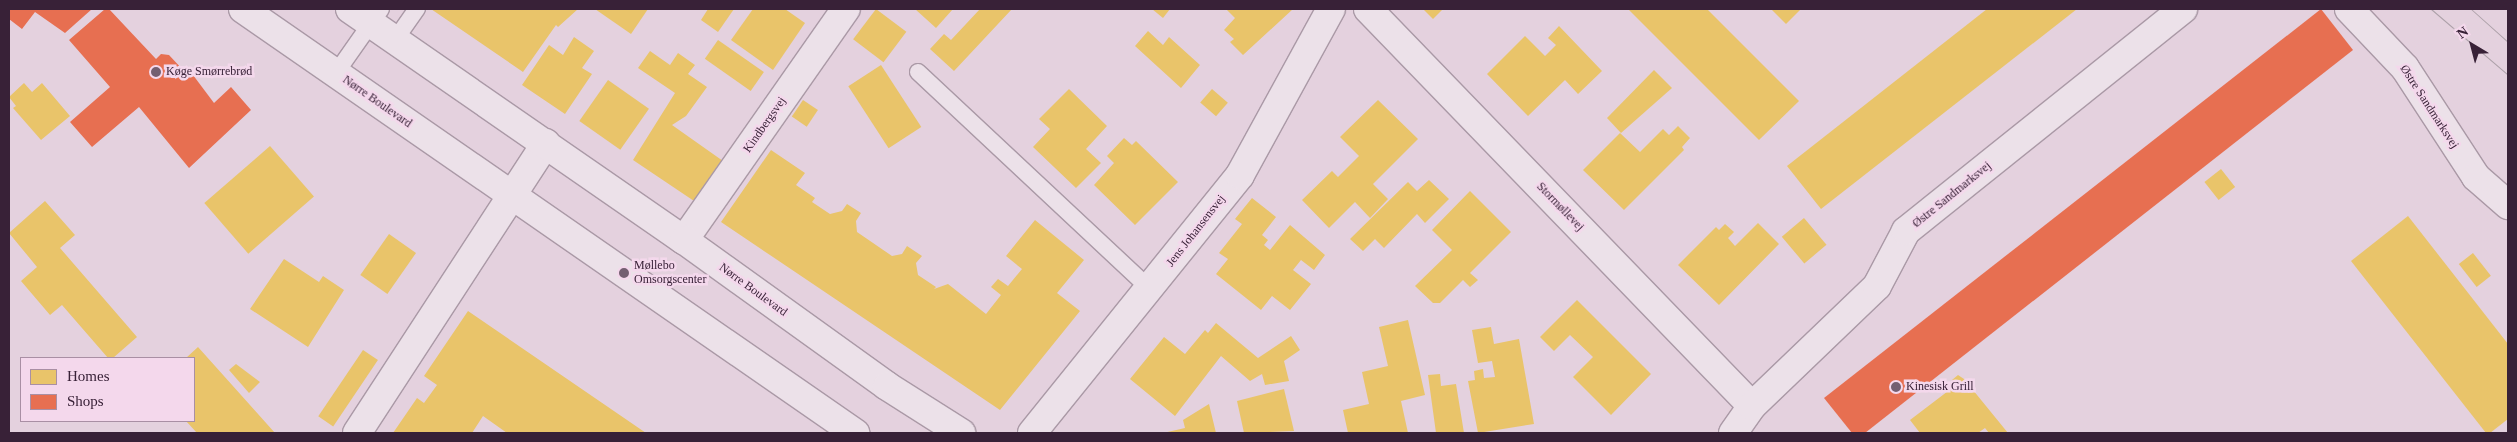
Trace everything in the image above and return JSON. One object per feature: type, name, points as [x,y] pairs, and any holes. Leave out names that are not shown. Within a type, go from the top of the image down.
[{"type":"street","name":"Nørre Boulevard","points":[[243,9],[855,433]]},
{"type":"street","name":"Kindbergsvej","points":[[684,240],[846,9]]},
{"type":"street","name":"Jens Johansensvej","points":[[1032,433],[1150,290],[1240,175],[1331,9]]},
{"type":"street","name":"Stormøllevej","points":[[1368,9],[1752,406]]},
{"type":"street","name":"Østre Sandmarksvej","points":[[1733,433],[1752,406],[1877,286],[1906,232],[2183,9]]},
{"type":"street","name":"Østre Sandmarksvej","points":[[2349,9],[2405,68],[2476,177],[2508,205]]},
{"type":"street","name":"Nørre Boulevard","points":[[367,14],[395,40],[684,240],[887,386],[962,433]]},
{"type":"street","points":[[357,433],[546,144]]},
{"type":"lane","points":[[395,40],[418,9]]},
{"type":"lane","points":[[336,73],[367,14]]},
{"type":"lane","points":[[918,72],[1150,290]]},
{"type":"building: Homes","points":[[431,9],[578,9],[558,27],[556,25],[523,72]]},
{"type":"building: Homes","points":[[595,9],[648,9],[631,34]]},
{"type":"building: Homes","points":[[708,9],[734,9],[718,32],[701,20]]},
{"type":"building: Homes","points":[[753,9],[785,9],[805,23],[773,70],[731,40]]},
{"type":"building: Homes","points":[[876,9],[906,32],[883,62],[853,39]]},
{"type":"building: Homes","points":[[915,9],[953,9],[936,28]]},
{"type":"building: Homes","points":[[980,9],[1012,9],[954,71],[930,49],[944,34],[951,40]]},
{"type":"building: Homes","points":[[1152,9],[1170,9],[1163,18]]},
{"type":"building: Homes","points":[[1226,9],[1293,9],[1243,55],[1230,42],[1234,39],[1224,30],[1235,18]]},
{"type":"building: Homes","points":[[1423,9],[1443,9],[1433,19]]},
{"type":"building: Homes","points":[[1628,9],[1707,9],[1799,101],[1759,140]]},
{"type":"building: Homes","points":[[1771,9],[1801,9],[1786,24]]},
{"type":"building: Homes","points":[[1987,9],[2077,9],[1821,209],[1787,166]]},
{"type":"building: Homes","points":[[1559,26],[1602,71],[1578,94],[1565,80],[1528,116],[1487,74],[1525,36],[1545,56],[1556,45],[1548,38]]},
{"type":"building: Homes","points":[[1148,31],[1163,45],[1169,37],[1200,65],[1181,88],[1135,46]]},
{"type":"building: Homes","points":[[574,37],[594,51],[582,68],[592,74],[565,114],[522,85],[549,45],[563,55]]},
{"type":"building: Homes","points":[[718,40],[764,72],[751,91],[705,59]]},
{"type":"building: Homes","points":[[650,51],[670,65],[678,53],[695,65],[688,74],[707,87],[686,116],[672,125],[723,161],[694,201],[633,160],[675,93],[638,68]]},
{"type":"building: Homes","points":[[881,65],[921,127],[889,148],[848,86]]},
{"type":"building: Homes","points":[[1654,70],[1672,88],[1621,133],[1607,118]]},
{"type":"building: Homes","points":[[608,80],[649,109],[620,150],[579,121]]},
{"type":"building: Homes","points":[[24,83],[32,92],[42,83],[70,116],[41,140],[13,108],[16,106],[9,97]]},
{"type":"building: Homes","points":[[1069,89],[1107,126],[1086,149],[1101,163],[1076,188],[1033,147],[1050,129],[1039,119]]},
{"type":"building: Homes","points":[[1212,89],[1228,103],[1216,116],[1200,103]]},
{"type":"building: Homes","points":[[803,100],[818,110],[807,127],[792,117]]},
{"type":"building: Homes","points":[[1378,100],[1418,139],[1373,184],[1388,199],[1370,218],[1355,202],[1329,228],[1302,200],[1332,171],[1338,177],[1359,156],[1340,137]]},
{"type":"building: Homes","points":[[1678,126],[1690,138],[1682,147],[1684,150],[1624,210],[1583,170],[1620,133],[1640,152],[1663,129],[1669,135]]},
{"type":"building: Homes","points":[[1124,138],[1132,145],[1136,141],[1178,182],[1135,225],[1094,185],[1114,163],[1107,156]]},
{"type":"building: Homes","points":[[270,146],[314,197],[248,254],[204,203]]},
{"type":"building: Homes","points":[[771,150],[805,173],[796,185],[815,198],[812,202],[830,214],[842,211],[847,204],[861,213],[856,221],[857,232],[892,256],[902,254],[907,246],[922,256],[916,263],[918,275],[936,287],[934,289],[948,284],[986,314],[1001,295],[991,287],[998,279],[1008,286],[1022,269],[1006,256],[1035,220],[1084,260],[1057,293],[1080,311],[1000,410],[721,222]]},
{"type":"building: Homes","points":[[2221,169],[2235,187],[2219,200],[2204,182]]},
{"type":"building: Homes","points":[[1429,180],[1449,199],[1425,223],[1417,214],[1384,248],[1375,239],[1363,251],[1350,239],[1408,182],[1417,191]]},
{"type":"building: Homes","points":[[1470,191],[1511,232],[1470,273],[1478,280],[1470,287],[1463,280],[1440,303],[1433,303],[1415,286],[1452,250],[1432,230]]},
{"type":"building: Homes","points":[[1252,198],[1276,217],[1262,235],[1268,240],[1264,245],[1270,250],[1290,225],[1325,255],[1314,270],[1301,260],[1293,270],[1311,284],[1290,310],[1272,296],[1261,310],[1216,274],[1228,259],[1219,253],[1242,224],[1235,219]]},
{"type":"building: Homes","points":[[45,201],[75,235],[60,248],[137,337],[114,357],[107,357],[62,305],[50,315],[21,281],[37,267],[9,233]]},
{"type":"building: Homes","points":[[2408,216],[2508,344],[2508,419],[2490,433],[2486,433],[2351,261]]},
{"type":"building: Homes","points":[[1804,218],[1826,245],[1804,263],[1782,237]]},
{"type":"building: Homes","points":[[1758,223],[1779,244],[1719,305],[1678,265],[1716,227],[1719,230],[1725,224],[1734,232],[1728,238],[1735,246]]},
{"type":"building: Homes","points":[[389,234],[416,253],[387,294],[360,275]]},
{"type":"building: Homes","points":[[2473,253],[2491,276],[2477,287],[2459,264]]},
{"type":"building: Homes","points":[[284,259],[319,282],[323,276],[344,290],[308,347],[250,309]]},
{"type":"building: Homes","points":[[1577,300],[1651,374],[1611,415],[1573,377],[1593,357],[1570,335],[1554,351],[1540,337]]},
{"type":"building: Homes","points":[[468,311],[646,433],[507,433],[483,416],[472,433],[393,433],[417,398],[424,403],[437,385],[424,376]]},
{"type":"building: Homes","points":[[1408,320],[1425,395],[1401,401],[1408,433],[1348,433],[1343,410],[1369,404],[1362,372],[1388,366],[1379,327]]},
{"type":"building: Homes","points":[[1216,323],[1258,358],[1291,336],[1300,350],[1284,361],[1289,381],[1265,385],[1262,374],[1250,381],[1221,356],[1175,416],[1130,379],[1164,337],[1185,354],[1205,330],[1208,333]]},
{"type":"building: Homes","points":[[1491,327],[1494,344],[1519,339],[1534,424],[1478,433],[1468,381],[1475,380],[1474,371],[1483,369],[1484,378],[1495,377],[1492,361],[1478,363],[1472,330]]},
{"type":"building: Homes","points":[[198,347],[275,433],[197,433],[187,422],[195,422],[195,357],[187,357]]},
{"type":"building: Homes","points":[[363,350],[378,360],[333,426],[318,416]]},
{"type":"building: Homes","points":[[236,364],[260,382],[249,393],[229,370]]},
{"type":"building: Homes","points":[[1440,374],[1441,386],[1456,384],[1464,433],[1436,433],[1428,375]]},
{"type":"building: Homes","points":[[1958,375],[1964,379],[2008,433],[1989,433],[1985,428],[1978,433],[1920,433],[1910,420],[1956,385],[1952,380]]},
{"type":"building: Homes","points":[[1284,389],[1294,431],[1244,433],[1237,401]]},
{"type":"building: Homes","points":[[1209,404],[1216,433],[1163,433],[1185,428],[1183,420]]},
{"type":"building: Shops","points":[[9,9],[92,9],[65,33],[35,12],[22,29],[9,19]]},
{"type":"building: Shops","points":[[105,9],[109,9],[156,59],[161,54],[169,55],[183,70],[187,67],[214,103],[231,87],[251,110],[189,168],[139,107],[92,147],[70,122],[110,87],[69,40]]},
{"type":"building: Shops","points":[[2321,9],[2353,50],[1865,433],[1852,433],[1824,398]]},
{"type":"tram line","points":[[2431,9],[2508,75]]},
{"type":"tram line","points":[[2471,9],[2508,42]]},
{"type":"place","name":"Køge Smørrebrød","points":[[156,72]]},
{"type":"place","name":"Møllebo Omsorgscenter","points":[[624,273]]},
{"type":"place","name":"Kinesisk Grill","points":[[1896,387]]}]
